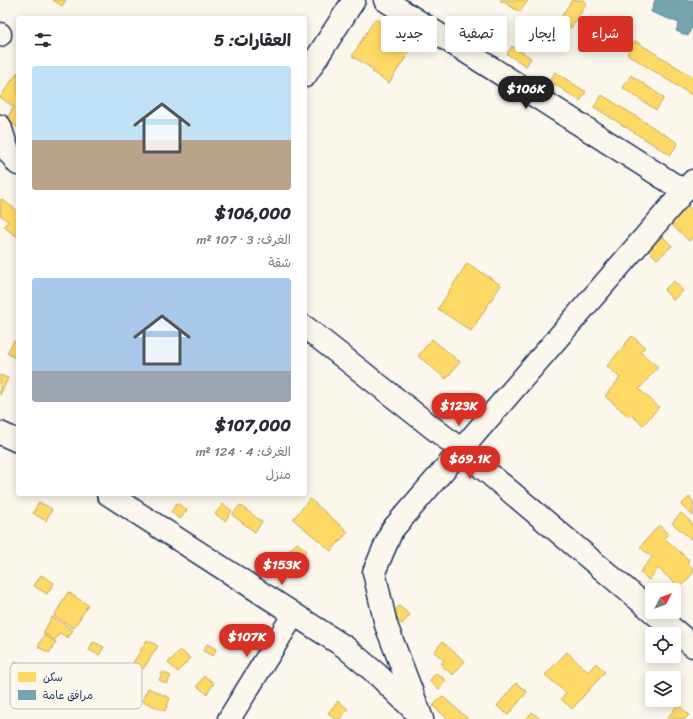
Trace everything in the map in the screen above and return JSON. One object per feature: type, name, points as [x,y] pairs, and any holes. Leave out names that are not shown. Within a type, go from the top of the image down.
[{"type":"street","points":[[307,73],[354,0]]},
{"type":"street","points":[[385,0],[688,186],[392,530],[374,572],[386,625],[422,719]]},
{"type":"street","points":[[0,126],[8,151],[16,161]]},
{"type":"street","points":[[307,329],[462,450],[645,606]]},
{"type":"street","points":[[0,433],[16,440]]},
{"type":"street","points":[[111,496],[345,647],[378,674],[422,719]]},
{"type":"street","points":[[229,719],[294,614]]},
{"type":"street","points":[[660,619],[693,646]]},
{"type":"building: سكن","points":[[53,0],[66,0],[62,6]]},
{"type":"building: سكن","points":[[500,0],[528,0],[520,12]]},
{"type":"building: سكن","points":[[572,0],[583,0],[587,3],[571,28],[570,16],[562,16]]},
{"type":"building: سكن","points":[[375,19],[381,23],[381,52],[409,52],[389,83],[372,72],[374,70],[352,56]]},
{"type":"building: سكن","points":[[635,41],[693,77],[693,96],[627,54],[628,52],[633,52],[633,44]]},
{"type":"building: سكن","points":[[512,46],[515,48],[515,52],[522,52],[531,58],[526,66],[507,54]]},
{"type":"building: سكن","points":[[555,72],[586,92],[580,101],[550,81]]},
{"type":"building: سكن","points":[[16,75],[16,126],[6,119],[14,107],[0,97]]},
{"type":"building: سكن","points":[[631,75],[664,98],[656,110],[623,88]]},
{"type":"building: سكن","points":[[602,95],[678,143],[670,155],[594,107]]},
{"type":"building: سكن","points":[[1,199],[16,210],[16,236],[4,227],[8,221],[0,215]]},
{"type":"building: سكن","points":[[686,205],[693,211],[693,237],[689,241],[670,223]]},
{"type":"building: سكن","points":[[660,234],[672,246],[657,259],[646,248]]},
{"type":"building: سكن","points":[[467,263],[501,285],[471,331],[438,309]]},
{"type":"building: سكن","points":[[674,281],[683,291],[673,300],[664,290]]},
{"type":"building: سكن","points":[[632,336],[645,347],[640,352],[658,367],[639,389],[659,407],[643,425],[631,415],[629,417],[605,396],[620,378],[607,366]]},
{"type":"building: سكن","points":[[432,339],[460,362],[446,379],[418,356]]},
{"type":"building: سكن","points":[[14,341],[16,342],[16,358],[7,353]]},
{"type":"building: سكن","points":[[0,375],[8,378],[0,395]]},
{"type":"building: سكن","points":[[689,497],[693,501],[693,516],[681,505]]},
{"type":"building: سكن","points":[[310,499],[348,532],[331,551],[293,519]]},
{"type":"building: سكن","points":[[39,502],[52,509],[46,521],[33,513]]},
{"type":"building: سكن","points":[[177,503],[187,510],[180,519],[171,512]]},
{"type":"building: سكن","points":[[223,504],[232,511],[225,521],[215,514]]},
{"type":"building: سكن","points":[[240,505],[262,522],[255,532],[232,515]]},
{"type":"building: سكن","points":[[681,513],[693,524],[693,541],[672,523]]},
{"type":"building: سكن","points":[[659,525],[668,534],[664,538],[689,560],[687,563],[693,568],[693,573],[681,587],[681,583],[674,583],[658,568],[649,580],[640,572],[652,557],[640,547]]},
{"type":"building: سكن","points":[[297,543],[307,551],[297,561],[287,553]]},
{"type":"building: سكن","points":[[41,575],[54,583],[47,594],[34,586]]},
{"type":"building: سكن","points":[[68,592],[88,605],[74,628],[54,616]]},
{"type":"building: سكن","points":[[399,606],[410,615],[402,624],[391,615]]},
{"type":"building: سكن","points":[[52,617],[73,630],[68,638],[60,633],[55,640],[43,633]]},
{"type":"building: سكن","points":[[44,635],[56,642],[49,653],[38,647]]},
{"type":"building: سكن","points":[[147,640],[158,646],[143,669],[142,663],[133,663]]},
{"type":"building: سكن","points":[[93,642],[104,647],[99,655],[89,650]]},
{"type":"building: سكن","points":[[442,642],[465,661],[453,675],[441,665],[444,660],[434,652]]},
{"type":"building: سكن","points":[[207,644],[216,649],[213,656],[203,651]]},
{"type":"building: سكن","points":[[180,650],[190,658],[178,672],[168,663]]},
{"type":"building: سكن","points":[[567,652],[588,672],[596,663],[605,672],[572,709],[561,699],[566,693],[545,675]]},
{"type":"building: سكن","points":[[163,672],[171,676],[167,684],[159,680]]},
{"type":"building: سكن","points":[[436,673],[446,680],[439,689],[429,681]]},
{"type":"building: سكن","points":[[204,676],[214,683],[207,694],[197,686]]},
{"type":"building: سكن","points":[[516,683],[527,692],[508,715],[497,706]]},
{"type":"building: سكن","points":[[148,688],[170,698],[165,711],[142,701]]},
{"type":"building: سكن","points":[[442,696],[467,718],[448,719],[433,706]]},
{"type":"building: سكن","points":[[338,701],[348,709],[340,719],[335,719],[328,713]]},
{"type":"building: سكن","points":[[676,707],[680,707],[689,715],[685,719],[670,719],[668,717]]},
{"type":"building: سكن","points":[[532,712],[540,719],[526,719]]},
{"type":"building: مرافق عامة","points":[[655,0],[693,0],[693,29],[691,28],[688,36],[676,31],[679,23],[651,12]]}]
